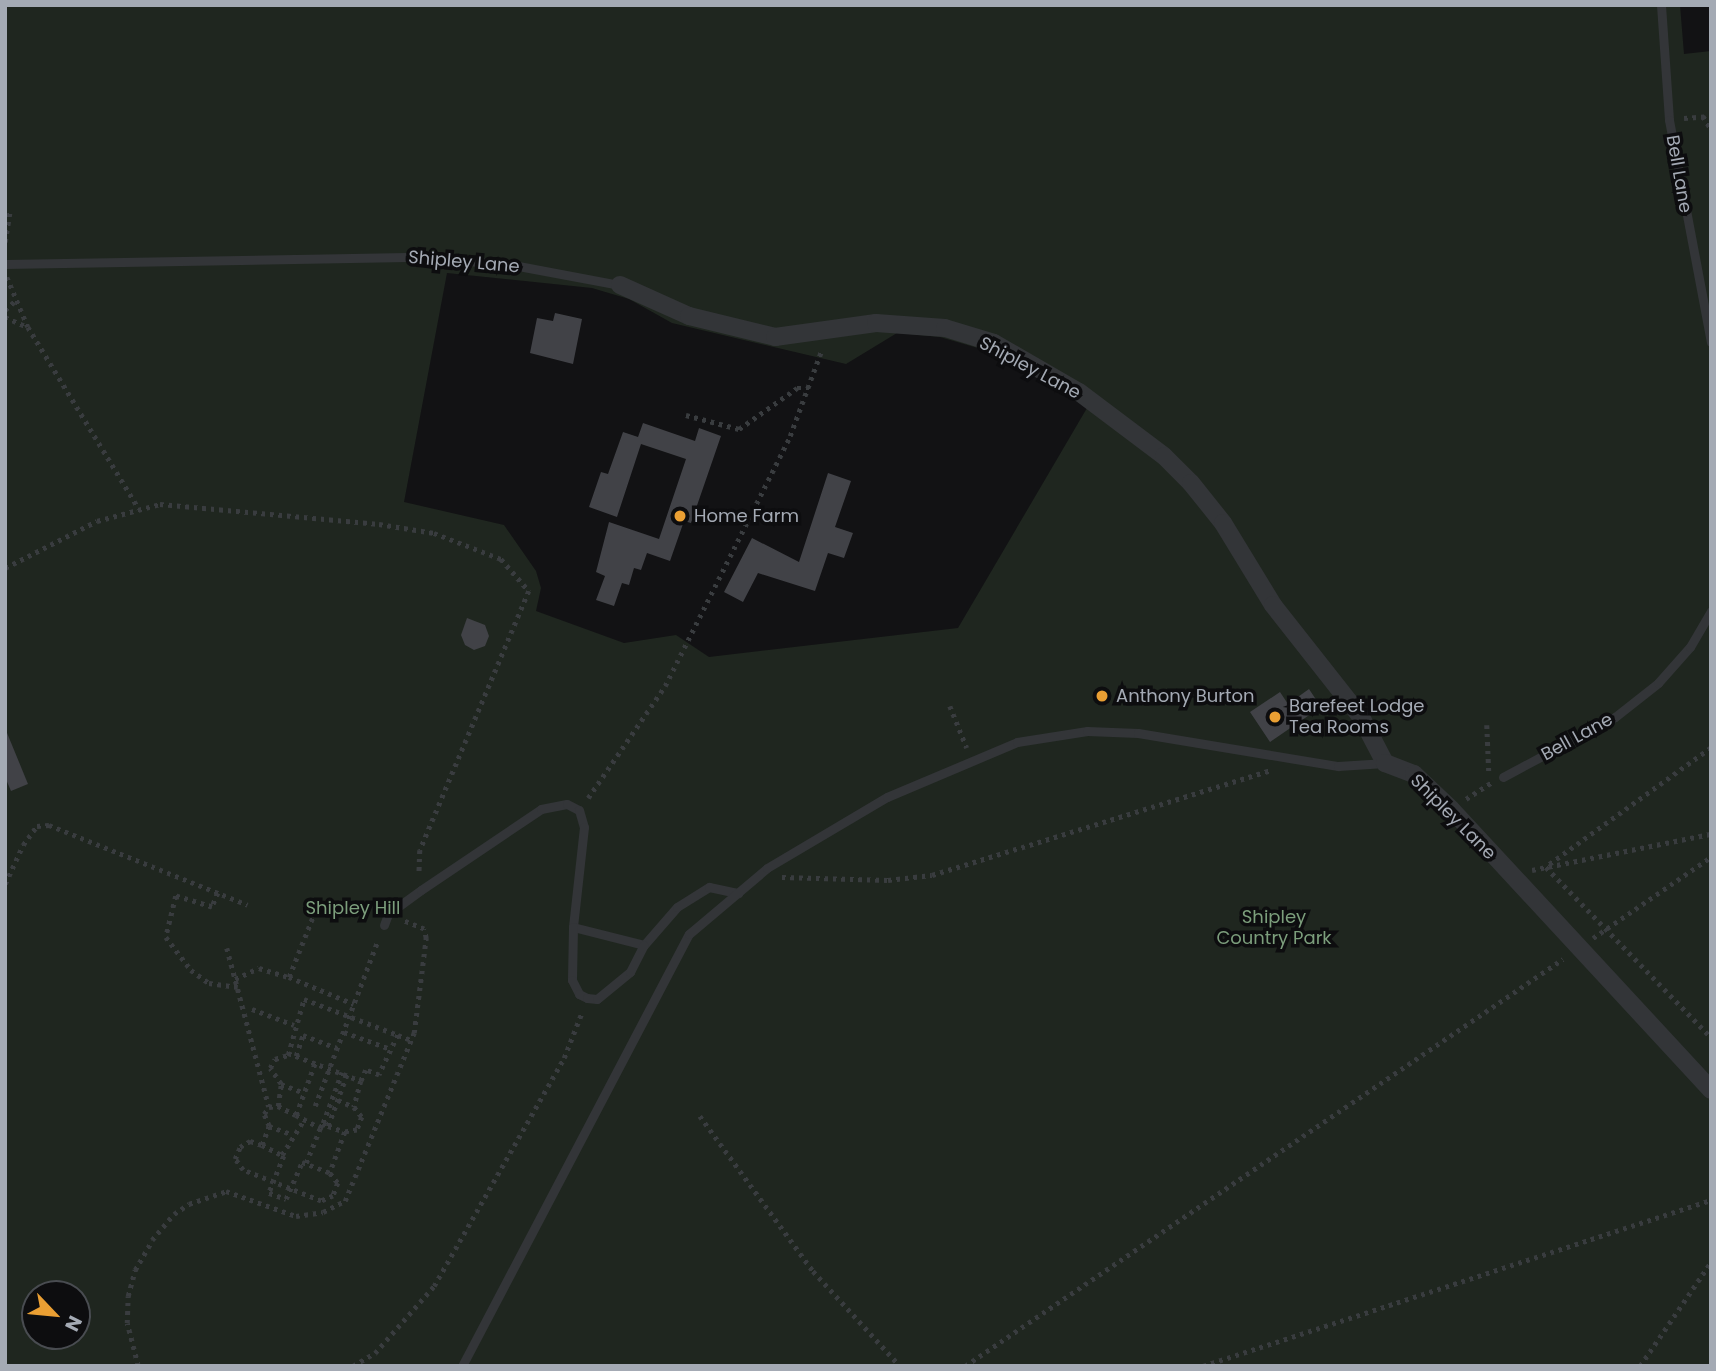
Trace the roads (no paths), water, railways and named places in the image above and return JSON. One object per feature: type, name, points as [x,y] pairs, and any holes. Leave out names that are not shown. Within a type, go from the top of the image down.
[{"type":"street","name":"Shipley Lane","points":[[620,285],[689,316],[775,337],[876,323],[914,323],[994,343],[1079,392],[1156,449],[1191,483],[1223,523],[1273,605],[1361,717],[1385,763],[1414,774],[1451,809],[1711,1090]]},
{"type":"lane","name":"Bell Lane","points":[[1661,5],[1669,120],[1711,342]]},
{"type":"lane","name":"Shipley Lane","points":[[5,264],[421,257],[513,265],[620,285]]},
{"type":"lane","name":"Bell Lane","points":[[1503,777],[1615,717],[1658,683],[1690,647],[1711,611]]},
{"type":"lane","points":[[462,1366],[689,934],[757,877],[887,797],[971,759],[1017,742],[1087,731],[1138,733],[1338,766],[1385,763]]},
{"type":"lane","points":[[384,925],[388,914],[541,809],[567,804],[579,810],[584,827],[573,927],[572,980],[579,994],[597,999],[630,972],[645,945],[677,907],[709,887],[738,892]]},
{"type":"lane","points":[[573,927],[645,945]]},
{"type":"place","name":"Home Farm","points":[[680,516]]},
{"type":"place","name":"Anthony Burton","points":[[1102,696]]},
{"type":"place","name":"Barefeet Lodge Tea Rooms","points":[[1275,717]]},
{"type":"park label","name":"Shipley Hill","points":[[353,908]]},
{"type":"park label","name":"Shipley Country Park","points":[[1274,928]]}]
